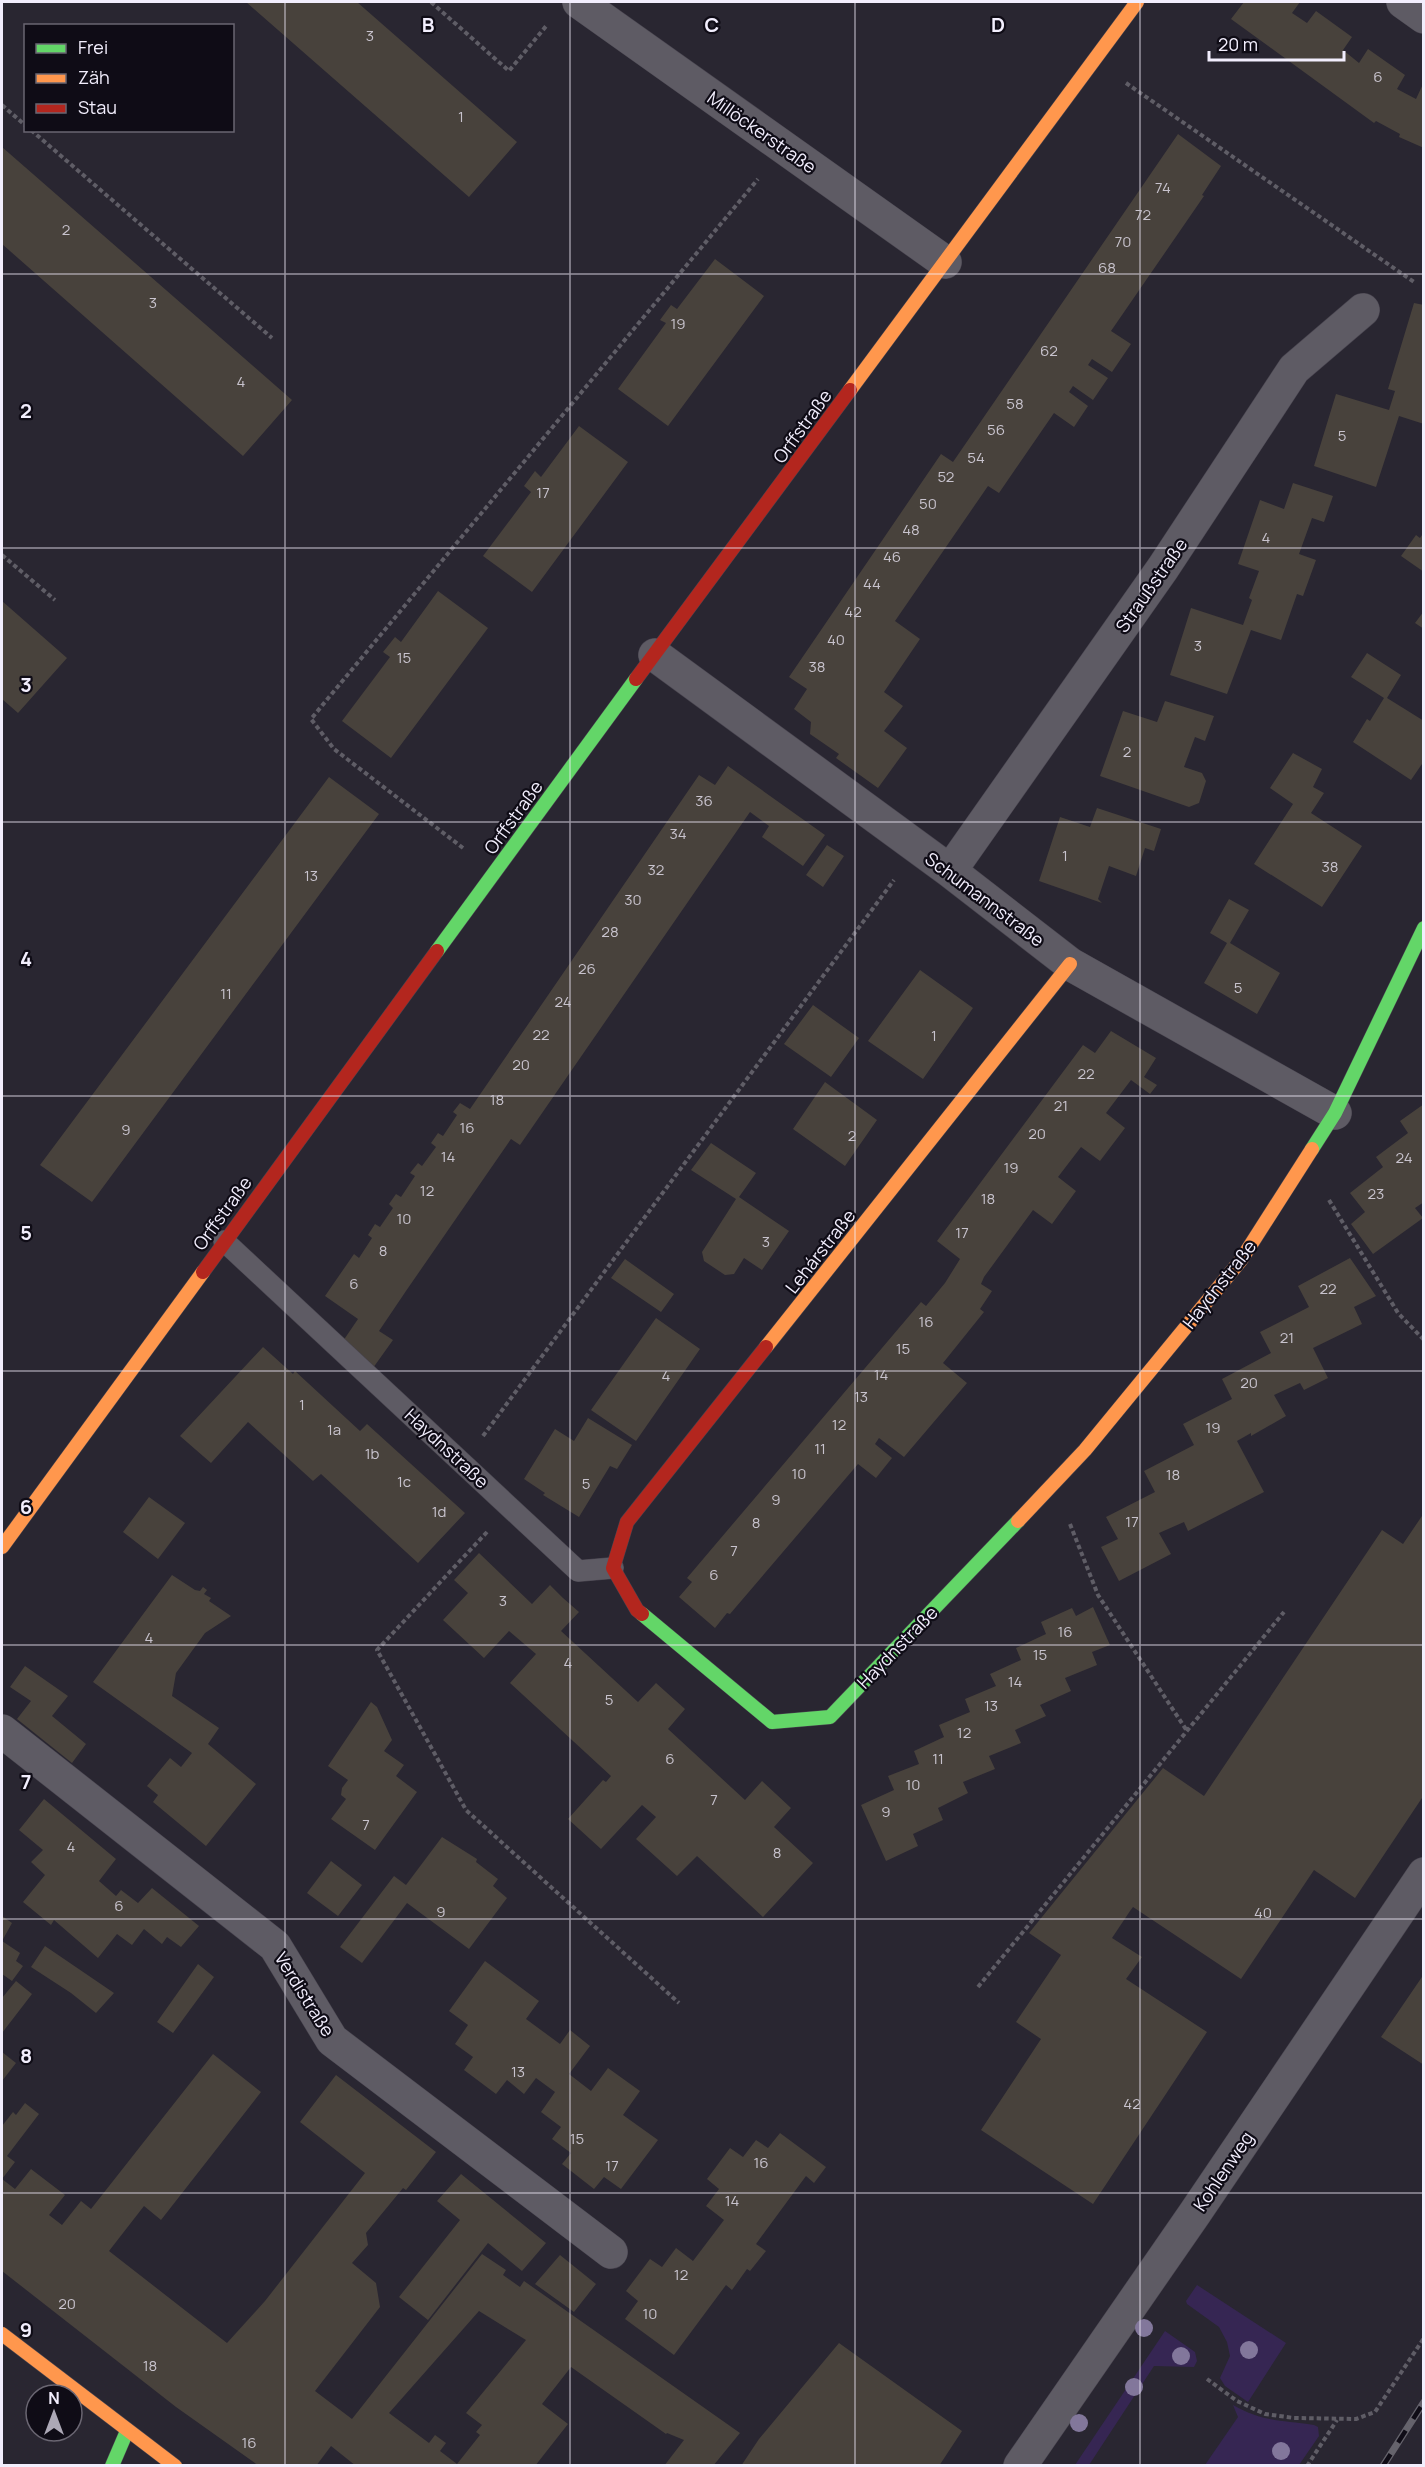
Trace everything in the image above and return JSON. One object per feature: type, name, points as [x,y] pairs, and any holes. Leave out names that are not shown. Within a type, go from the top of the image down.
[{"type":"street","name":"Orffstraße","points":[[2,1547],[494,872],[1137,2]]},
{"type":"street","points":[[1403,2],[1424,17]]},
{"type":"street","name":"Millöckerstraße","points":[[566,10],[784,148],[945,262]]},
{"type":"street","name":"Straußstraße","points":[[950,871],[1163,568],[1294,369],[1363,310]]},
{"type":"street","name":"Schumannstraße","points":[[655,655],[950,871],[1070,964],[1335,1113]]},
{"type":"street","name":"Haydnstraße","points":[[613,1568],[637,1610],[772,1722],[830,1717],[1085,1450],[1241,1260],[1335,1113],[1424,928]]},
{"type":"street","name":"Lehárstraße","points":[[613,1568],[627,1522],[1070,964]]},
{"type":"street","name":"Verdistraße","points":[[2,1731],[275,1946],[332,2040],[611,2252]]},
{"type":"street","name":"Kohlenweg","points":[[1020,2466],[1195,2213],[1424,1874]]},
{"type":"street","points":[[2,2334],[175,2466]]},
{"type":"street","points":[[112,2466],[127,2431]]},
{"type":"lane","name":"Haydnstraße","points":[[224,1241],[578,1571],[613,1568]]},
{"type":"path","points":[[431,2],[509,71],[566,10]]},
{"type":"path","points":[[1094,60],[1414,282]]},
{"type":"path","points":[[2,105],[24,124]]},
{"type":"path","points":[[33,132],[272,338]]},
{"type":"path","name":"Orffstraße","points":[[494,872],[334,749],[311,719],[784,148]]},
{"type":"path","points":[[2,555],[54,600]]},
{"type":"path","points":[[463,1463],[918,848]]},
{"type":"path","points":[[1305,1161],[1398,1313],[1424,1340]]},
{"type":"path","points":[[1053,1483],[1098,1595],[1187,1731]]},
{"type":"path","points":[[510,1507],[377,1650],[466,1810],[679,2003]]},
{"type":"path","points":[[978,1987],[1284,1612]]},
{"type":"path","points":[[1207,2379],[1237,2401],[1265,2414],[1356,2419],[1375,2412],[1424,2338]]},
{"type":"path","points":[[1307,2466],[1337,2419]]},
{"type":"shaded area","points":[[1197,2285],[1286,2343],[1248,2402],[1225,2386],[1220,2378],[1230,2356],[1227,2342],[1219,2327],[1187,2304],[1186,2301]]},
{"type":"shaded area","points":[[1165,2331],[1195,2352],[1197,2361],[1194,2367],[1154,2366],[1089,2465],[1075,2465]]},
{"type":"shaded area","points":[[1233,2405],[1254,2415],[1314,2425],[1318,2427],[1319,2436],[1299,2465],[1205,2465],[1238,2417]]},
{"type":"building","points":[[246,2],[357,2],[517,142],[469,197]]},
{"type":"building","points":[[1244,2],[1300,2],[1292,13],[1307,23],[1316,11],[1352,37],[1343,50],[1359,63],[1368,49],[1405,75],[1397,89],[1416,99],[1424,82],[1424,148],[1399,137],[1400,134],[1376,121],[1374,123],[1231,19]]},
{"type":"building","points":[[1178,134],[1221,166],[1202,195],[1204,196],[1111,331],[1131,344],[1112,372],[1092,359],[1088,365],[1108,378],[1093,400],[1073,386],[1069,392],[1088,406],[1074,427],[1054,413],[999,493],[988,486],[895,621],[920,639],[884,692],[903,706],[884,731],[907,748],[878,788],[836,758],[839,754],[810,734],[811,722],[794,709],[807,689],[789,677],[941,454],[953,462]]},
{"type":"building","points":[[2,147],[292,400],[243,456],[2,244]]},
{"type":"building","points":[[715,259],[764,296],[668,426],[618,389],[666,323],[660,320],[671,305],[677,309]]},
{"type":"building","points":[[1414,303],[1424,305],[1424,424],[1399,416],[1376,487],[1314,466],[1336,394],[1389,410],[1395,391],[1388,389]]},
{"type":"building","points":[[579,426],[628,462],[532,592],[483,556],[531,492],[524,486],[535,471],[541,477]]},
{"type":"building","points":[[1293,483],[1333,496],[1324,522],[1312,518],[1299,554],[1316,560],[1303,596],[1297,594],[1281,640],[1251,630],[1227,694],[1170,675],[1191,608],[1243,625],[1252,600],[1249,598],[1259,571],[1238,564],[1260,500],[1284,509]]},
{"type":"building","points":[[1424,532],[1424,572],[1401,556],[1416,535],[1420,538]]},
{"type":"building","points":[[438,591],[488,628],[391,758],[342,721],[390,657],[383,652],[395,637],[401,642]]},
{"type":"building","points":[[2,601],[67,658],[18,713],[2,699]]},
{"type":"building","points":[[1424,611],[1424,629],[1415,623]]},
{"type":"building","points":[[1367,653],[1401,675],[1387,698],[1424,721],[1424,761],[1411,780],[1353,742],[1367,719],[1370,721],[1384,698],[1351,677]]},
{"type":"building","points":[[1165,701],[1214,716],[1205,741],[1195,737],[1184,767],[1202,773],[1206,781],[1199,803],[1189,807],[1100,776],[1123,711],[1157,722]]},
{"type":"building","points":[[1293,753],[1322,769],[1313,787],[1324,793],[1311,813],[1362,846],[1322,907],[1254,864],[1293,804],[1270,788]]},
{"type":"building","points":[[728,766],[825,835],[803,866],[762,837],[769,826],[750,812],[520,1145],[511,1139],[406,1291],[379,1331],[393,1340],[373,1368],[343,1341],[358,1319],[325,1296],[354,1254],[359,1258],[372,1238],[368,1235],[375,1224],[380,1227],[393,1208],[389,1204],[396,1194],[401,1197],[415,1176],[410,1173],[418,1163],[422,1166],[436,1147],[431,1143],[438,1133],[443,1136],[457,1115],[453,1112],[460,1103],[470,1109],[699,775],[715,785]]},
{"type":"building","points":[[329,777],[379,814],[92,1202],[40,1165]]},
{"type":"building","points":[[1097,808],[1161,829],[1154,851],[1145,848],[1136,876],[1109,866],[1098,899],[1102,903],[1039,881],[1060,817],[1090,827]]},
{"type":"building","points":[[827,845],[844,856],[823,887],[806,875]]},
{"type":"building","points":[[1229,899],[1249,910],[1230,943],[1280,973],[1257,1014],[1204,983],[1227,943],[1210,933]]},
{"type":"building","points":[[920,970],[973,1008],[923,1079],[868,1041]]},
{"type":"building","points":[[813,1005],[859,1038],[831,1077],[784,1044]]},
{"type":"building","points":[[1111,1031],[1156,1058],[1144,1077],[1157,1085],[1150,1094],[1131,1080],[1106,1113],[1125,1128],[1100,1161],[1081,1147],[1058,1177],[1076,1191],[1052,1224],[1033,1210],[984,1277],[981,1284],[992,1291],[980,1309],[984,1312],[943,1363],[967,1383],[904,1457],[879,1438],[875,1444],[892,1458],[876,1478],[858,1464],[730,1614],[727,1613],[715,1628],[679,1597],[692,1582],[687,1578],[921,1302],[926,1306],[945,1283],[960,1259],[937,1241],[1083,1045],[1095,1053]]},
{"type":"building","points":[[825,1082],[877,1120],[845,1166],[793,1129]]},
{"type":"building","points":[[1424,1104],[1424,1202],[1415,1208],[1423,1218],[1373,1254],[1351,1224],[1365,1212],[1350,1193],[1383,1167],[1376,1157],[1408,1133],[1400,1121]]},
{"type":"building","points":[[711,1143],[756,1173],[739,1197],[789,1231],[762,1270],[744,1258],[734,1274],[725,1275],[704,1261],[702,1252],[736,1199],[691,1170]]},
{"type":"building","points":[[1350,1258],[1376,1296],[1354,1307],[1362,1324],[1313,1348],[1328,1378],[1304,1390],[1300,1383],[1274,1395],[1286,1416],[1251,1436],[1251,1433],[1237,1441],[1264,1492],[1188,1531],[1184,1522],[1159,1533],[1171,1554],[1119,1581],[1101,1547],[1118,1539],[1106,1517],[1155,1492],[1144,1471],[1194,1445],[1183,1424],[1232,1399],[1222,1379],[1271,1353],[1260,1332],[1309,1307],[1298,1286]]},
{"type":"building","points":[[625,1259],[674,1294],[661,1312],[611,1278]]},
{"type":"building","points":[[656,1318],[700,1349],[636,1441],[591,1410]]},
{"type":"building","points":[[263,1347],[293,1374],[295,1371],[360,1431],[367,1424],[465,1513],[418,1563],[321,1474],[313,1481],[248,1422],[211,1463],[180,1436]]},
{"type":"building","points":[[588,1418],[632,1445],[617,1469],[610,1466],[579,1517],[543,1495],[545,1493],[524,1479],[555,1429],[574,1441]]},
{"type":"building","points":[[149,1497],[185,1523],[158,1559],[123,1532]]},
{"type":"building","points":[[1424,1513],[1424,1795],[1355,1898],[1314,1870],[1241,1979],[1133,1907],[1112,1938],[1142,1957],[1126,1979],[1207,2032],[1093,2204],[981,2130],[1041,2039],[1016,2022],[1061,1955],[1029,1933],[1163,1768],[1204,1796],[1382,1530],[1403,1544]]},
{"type":"building","points":[[479,1553],[532,1604],[550,1585],[579,1612],[561,1631],[638,1702],[656,1683],[685,1709],[668,1729],[745,1800],[762,1781],[791,1808],[774,1827],[813,1863],[763,1917],[697,1856],[677,1876],[636,1839],[656,1817],[642,1805],[601,1849],[568,1819],[603,1780],[606,1782],[611,1776],[510,1683],[536,1654],[509,1631],[484,1658],[443,1620],[468,1593],[454,1580]]},
{"type":"building","points":[[172,1575],[195,1590],[200,1591],[203,1587],[207,1590],[204,1594],[211,1598],[209,1601],[231,1616],[205,1633],[176,1673],[172,1696],[219,1728],[208,1744],[256,1784],[206,1846],[153,1802],[158,1795],[147,1786],[170,1758],[181,1767],[192,1753],[93,1682]]},
{"type":"building","points":[[1093,1607],[1110,1645],[1092,1652],[1097,1665],[1065,1678],[1071,1691],[1040,1705],[1046,1716],[1015,1730],[1021,1743],[989,1756],[995,1769],[963,1782],[968,1793],[938,1808],[943,1820],[913,1834],[918,1846],[886,1861],[861,1805],[894,1790],[888,1776],[919,1764],[914,1751],[944,1737],[939,1725],[970,1712],[965,1699],[996,1686],[990,1674],[1021,1660],[1016,1648],[1046,1634],[1041,1622],[1072,1608],[1076,1616]]},
{"type":"building","points":[[25,1666],[68,1696],[52,1716],[86,1744],[72,1763],[17,1719],[31,1701],[10,1687]]},
{"type":"building","points":[[371,1702],[377,1707],[392,1740],[384,1751],[404,1765],[396,1776],[417,1792],[375,1850],[331,1819],[346,1799],[341,1795],[342,1788],[348,1780],[328,1766]]},
{"type":"building","points":[[44,1799],[116,1859],[99,1881],[116,1896],[121,1890],[138,1903],[152,1888],[199,1926],[181,1947],[167,1937],[162,1944],[144,1929],[132,1945],[117,1934],[98,1958],[54,1920],[51,1925],[23,1902],[45,1875],[31,1862],[43,1850],[19,1830]]},
{"type":"building","points":[[442,1837],[477,1859],[476,1862],[498,1879],[493,1886],[507,1898],[469,1949],[407,1903],[362,1963],[340,1947],[394,1876],[406,1885]]},
{"type":"building","points":[[331,1861],[362,1885],[338,1916],[307,1893]]},
{"type":"building","points":[[2,1916],[12,1923],[2,1941]]},
{"type":"building","points":[[2,1941],[20,1953],[16,1961],[23,1966],[12,1981],[2,1974]]},
{"type":"building","points":[[45,1946],[114,1993],[96,2013],[71,1993],[31,1967]]},
{"type":"building","points":[[485,1961],[539,2001],[526,2019],[560,2044],[570,2030],[590,2046],[569,2074],[591,2091],[608,2068],[640,2091],[623,2115],[658,2140],[621,2189],[604,2177],[594,2189],[562,2164],[571,2153],[552,2139],[561,2127],[541,2112],[555,2092],[536,2078],[524,2094],[507,2080],[496,2094],[464,2070],[473,2057],[455,2044],[468,2025],[449,2011]]},
{"type":"building","points":[[198,1964],[214,1977],[173,2033],[157,2022]]},
{"type":"building","points":[[1424,1974],[1424,2065],[1381,2037]]},
{"type":"building","points":[[16,1981],[32,1994],[2,2033],[2,1998]]},
{"type":"building","points":[[2,2052],[16,2063],[2,2081]]},
{"type":"building","points":[[213,2054],[261,2092],[161,2220],[144,2206],[109,2251],[227,2343],[265,2301],[365,2173],[300,2122],[336,2075],[436,2152],[406,2190],[403,2188],[366,2233],[368,2245],[352,2263],[376,2283],[380,2307],[315,2391],[352,2419],[482,2254],[506,2270],[503,2275],[520,2287],[524,2281],[740,2433],[713,2466],[664,2466],[684,2440],[666,2434],[571,2367],[542,2404],[568,2424],[535,2466],[356,2466],[331,2446],[316,2466],[259,2466],[176,2407],[2,2271],[2,2179],[15,2189],[31,2169],[65,2195],[49,2215],[62,2225],[81,2201],[91,2209]],"holes":[[[479,2311],[526,2340],[466,2413],[482,2425],[476,2432],[480,2435],[457,2464],[440,2451],[446,2443],[435,2435],[429,2443],[389,2413]]]},
{"type":"building","points":[[25,2103],[39,2114],[7,2156],[15,2162],[2,2179],[2,2126],[13,2112],[16,2115]]},
{"type":"building","points":[[780,2133],[826,2167],[814,2183],[806,2176],[756,2244],[766,2251],[750,2271],[747,2269],[732,2290],[726,2285],[674,2355],[625,2319],[638,2301],[626,2291],[650,2259],[662,2267],[676,2248],[693,2261],[724,2220],[706,2206],[719,2189],[707,2179],[730,2148],[743,2157],[756,2140],[768,2148]]},
{"type":"building","points":[[461,2174],[546,2243],[522,2271],[488,2243],[428,2320],[399,2297],[460,2220],[437,2201]]},
{"type":"building","points":[[560,2255],[596,2284],[574,2312],[535,2284]]},
{"type":"building","points":[[839,2343],[962,2431],[939,2466],[741,2466],[759,2439]]},
{"type":"railway","points":[[1383,2466],[1424,2402]]},
{"type":"traffic: fast","points":[[437,951],[636,679]]},
{"type":"traffic: fast","points":[[1312,1149],[1335,1113],[1424,928]]},
{"type":"traffic: fast","points":[[642,1614],[772,1722],[830,1717],[1018,1521]]},
{"type":"traffic: fast","points":[[112,2466],[127,2431]]},
{"type":"traffic: slow","points":[[850,390],[1137,2]]},
{"type":"traffic: slow","points":[[766,1347],[1070,964]]},
{"type":"traffic: slow","points":[[1018,1521],[1085,1450],[1241,1260],[1312,1149]]},
{"type":"traffic: slow","points":[[2,1547],[203,1272]]},
{"type":"traffic: slow","points":[[2,2334],[175,2466]]},
{"type":"traffic: jam","points":[[636,679],[850,390]]},
{"type":"traffic: jam","points":[[203,1272],[437,951]]},
{"type":"traffic: jam","points":[[642,1614],[637,1610],[613,1568],[627,1522],[766,1347]]}]
